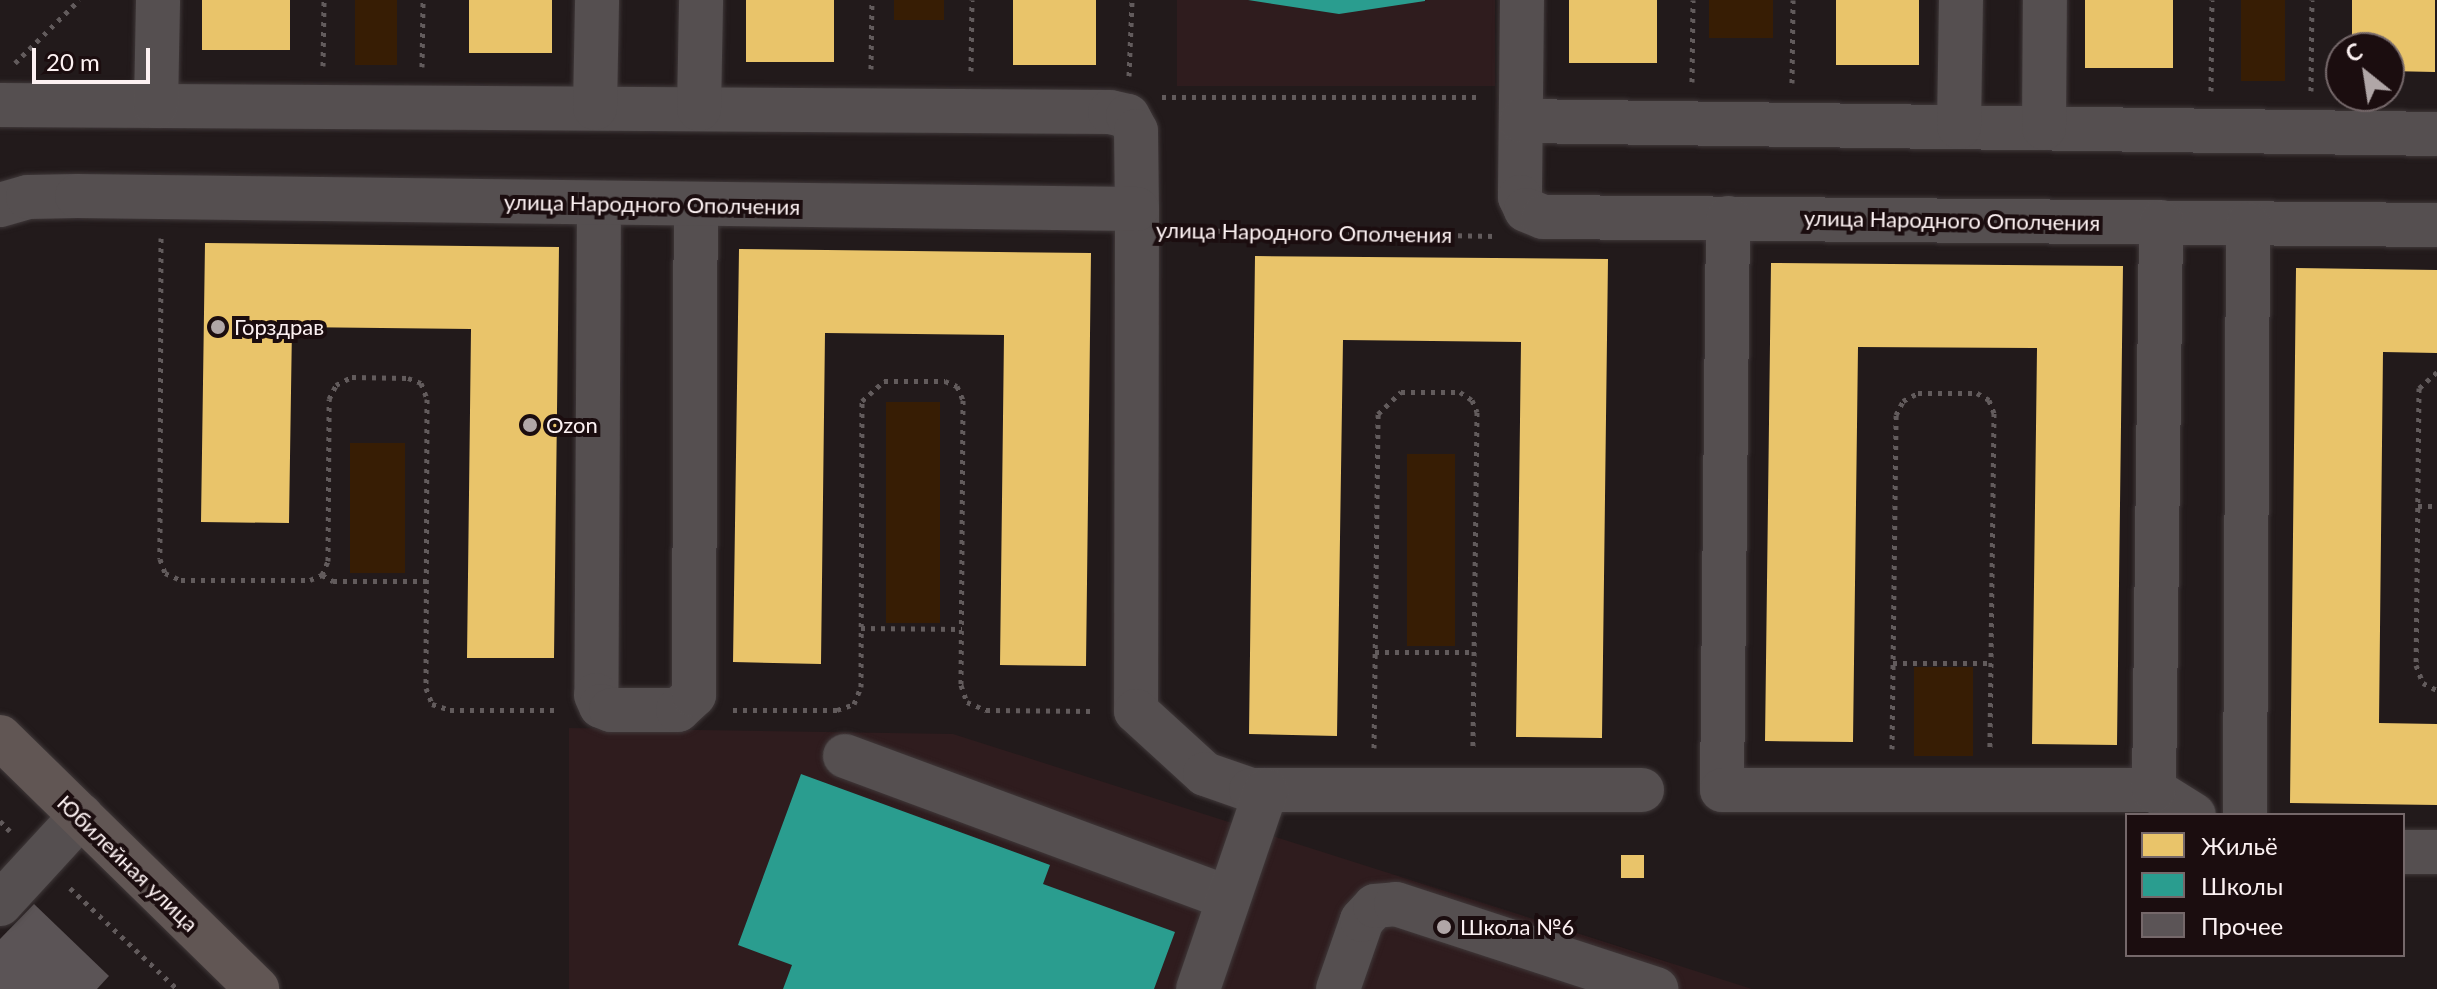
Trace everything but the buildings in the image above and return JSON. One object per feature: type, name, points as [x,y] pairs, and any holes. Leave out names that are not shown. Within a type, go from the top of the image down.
[{"type":"main road","name":"Юбилейная улица","points":[[0,737],[257,989]]},
{"type":"street","points":[[156,106],[158,0]]},
{"type":"street","points":[[595,108],[597,0]]},
{"type":"street","points":[[699,109],[701,0]]},
{"type":"street","points":[[1520,197],[1522,0]]},
{"type":"street","points":[[1959,127],[1961,0]]},
{"type":"street","points":[[2044,128],[2045,0]]},
{"type":"street","points":[[6,86],[156,106],[970,111],[1128,116],[1136,131],[1136,711],[1205,774],[1224,784],[1266,790],[1642,790]]},
{"type":"street","points":[[1521,109],[1692,123],[2437,134]]},
{"type":"street","name":"улица Народного Ополчения","points":[[0,205],[28,197],[161,197],[696,204],[1137,219]]},
{"type":"street","name":"улица Народного Ополчения","points":[[1520,197],[1526,210],[1543,217],[2437,225]]},
{"type":"street","points":[[599,203],[596,695],[601,706],[678,710],[689,705],[694,695],[696,204]]},
{"type":"street","points":[[1728,218],[1722,790],[2154,790],[2191,813]]},
{"type":"street","points":[[2154,790],[2161,222]]},
{"type":"street","points":[[2245,813],[2248,224]]},
{"type":"street","points":[[845,756],[1229,898]]},
{"type":"street","points":[[1198,989],[1266,790]]},
{"type":"street","points":[[0,904],[81,816]]},
{"type":"street","points":[[2405,852],[2437,852]]},
{"type":"street","points":[[1338,989],[1362,920],[1375,906],[1396,904],[1656,989]]},
{"type":"path","points":[[6,86],[79,0]]},
{"type":"path","points":[[322,107],[324,0]]},
{"type":"path","points":[[422,107],[423,0]]},
{"type":"path","points":[[870,110],[872,0]]},
{"type":"path","points":[[970,111],[972,0]]},
{"type":"path","points":[[1128,116],[1132,0]]},
{"type":"path","points":[[1692,123],[1693,0]]},
{"type":"path","points":[[1792,125],[1793,0]]},
{"type":"path","points":[[2211,132],[2212,0]]},
{"type":"path","points":[[2310,133],[2312,0]]},
{"type":"path","points":[[1128,116],[1164,96],[1521,109]]},
{"type":"path","points":[[161,197],[160,559],[165,573],[196,580],[310,580],[322,575],[328,561],[329,399],[336,385],[352,377],[408,378],[421,383],[427,399],[426,688],[432,704],[450,710],[601,706]]},
{"type":"path","name":"улица Народного Ополчения","points":[[1137,219],[1519,236],[1520,197]]},
{"type":"path","points":[[2437,372],[2419,388],[2416,665],[2423,683],[2437,690]]},
{"type":"path","points":[[689,705],[710,710],[837,710],[854,704],[861,687],[862,401],[884,381],[945,381],[957,386],[963,400],[961,685],[967,702],[986,710],[1136,711]]},
{"type":"path","points":[[1374,790],[1378,414],[1401,392],[1460,392],[1472,400],[1477,412],[1472,790]]},
{"type":"path","points":[[1891,790],[1896,415],[1903,401],[1918,393],[1977,393],[1989,400],[1994,413],[1990,790]]},
{"type":"path","points":[[2418,506],[2437,506]]},
{"type":"path","points":[[322,575],[333,581],[427,581]]},
{"type":"path","points":[[861,628],[962,629]]},
{"type":"path","points":[[1375,652],[1474,652]]},
{"type":"path","points":[[1893,663],[1991,663]]},
{"type":"path","points":[[0,821],[177,989]]},
{"type":"shaded area","points":[[355,0],[397,0],[397,65],[355,65]]},
{"type":"shaded area","points":[[894,0],[944,0],[944,20],[894,20]]},
{"type":"shaded area","points":[[1177,0],[1495,0],[1495,86],[1177,86]]},
{"type":"shaded area","points":[[1709,0],[1773,0],[1773,38],[1709,38]]},
{"type":"shaded area","points":[[2241,0],[2285,0],[2285,81],[2241,81]]},
{"type":"shaded area","points":[[886,402],[940,402],[940,623],[886,623]]},
{"type":"shaded area","points":[[350,443],[405,443],[405,573],[350,573]]},
{"type":"shaded area","points":[[1407,454],[1455,454],[1455,646],[1407,646]]},
{"type":"shaded area","points":[[1914,667],[1973,667],[1973,756],[1914,756]]},
{"type":"shaded area","points":[[569,728],[953,734],[1752,989],[569,989]]},
{"type":"place","name":"Горздрав","points":[[218,327]]},
{"type":"place","name":"Ozon","points":[[530,425]]},
{"type":"place","name":"Школа №6","points":[[1444,927]]}]
